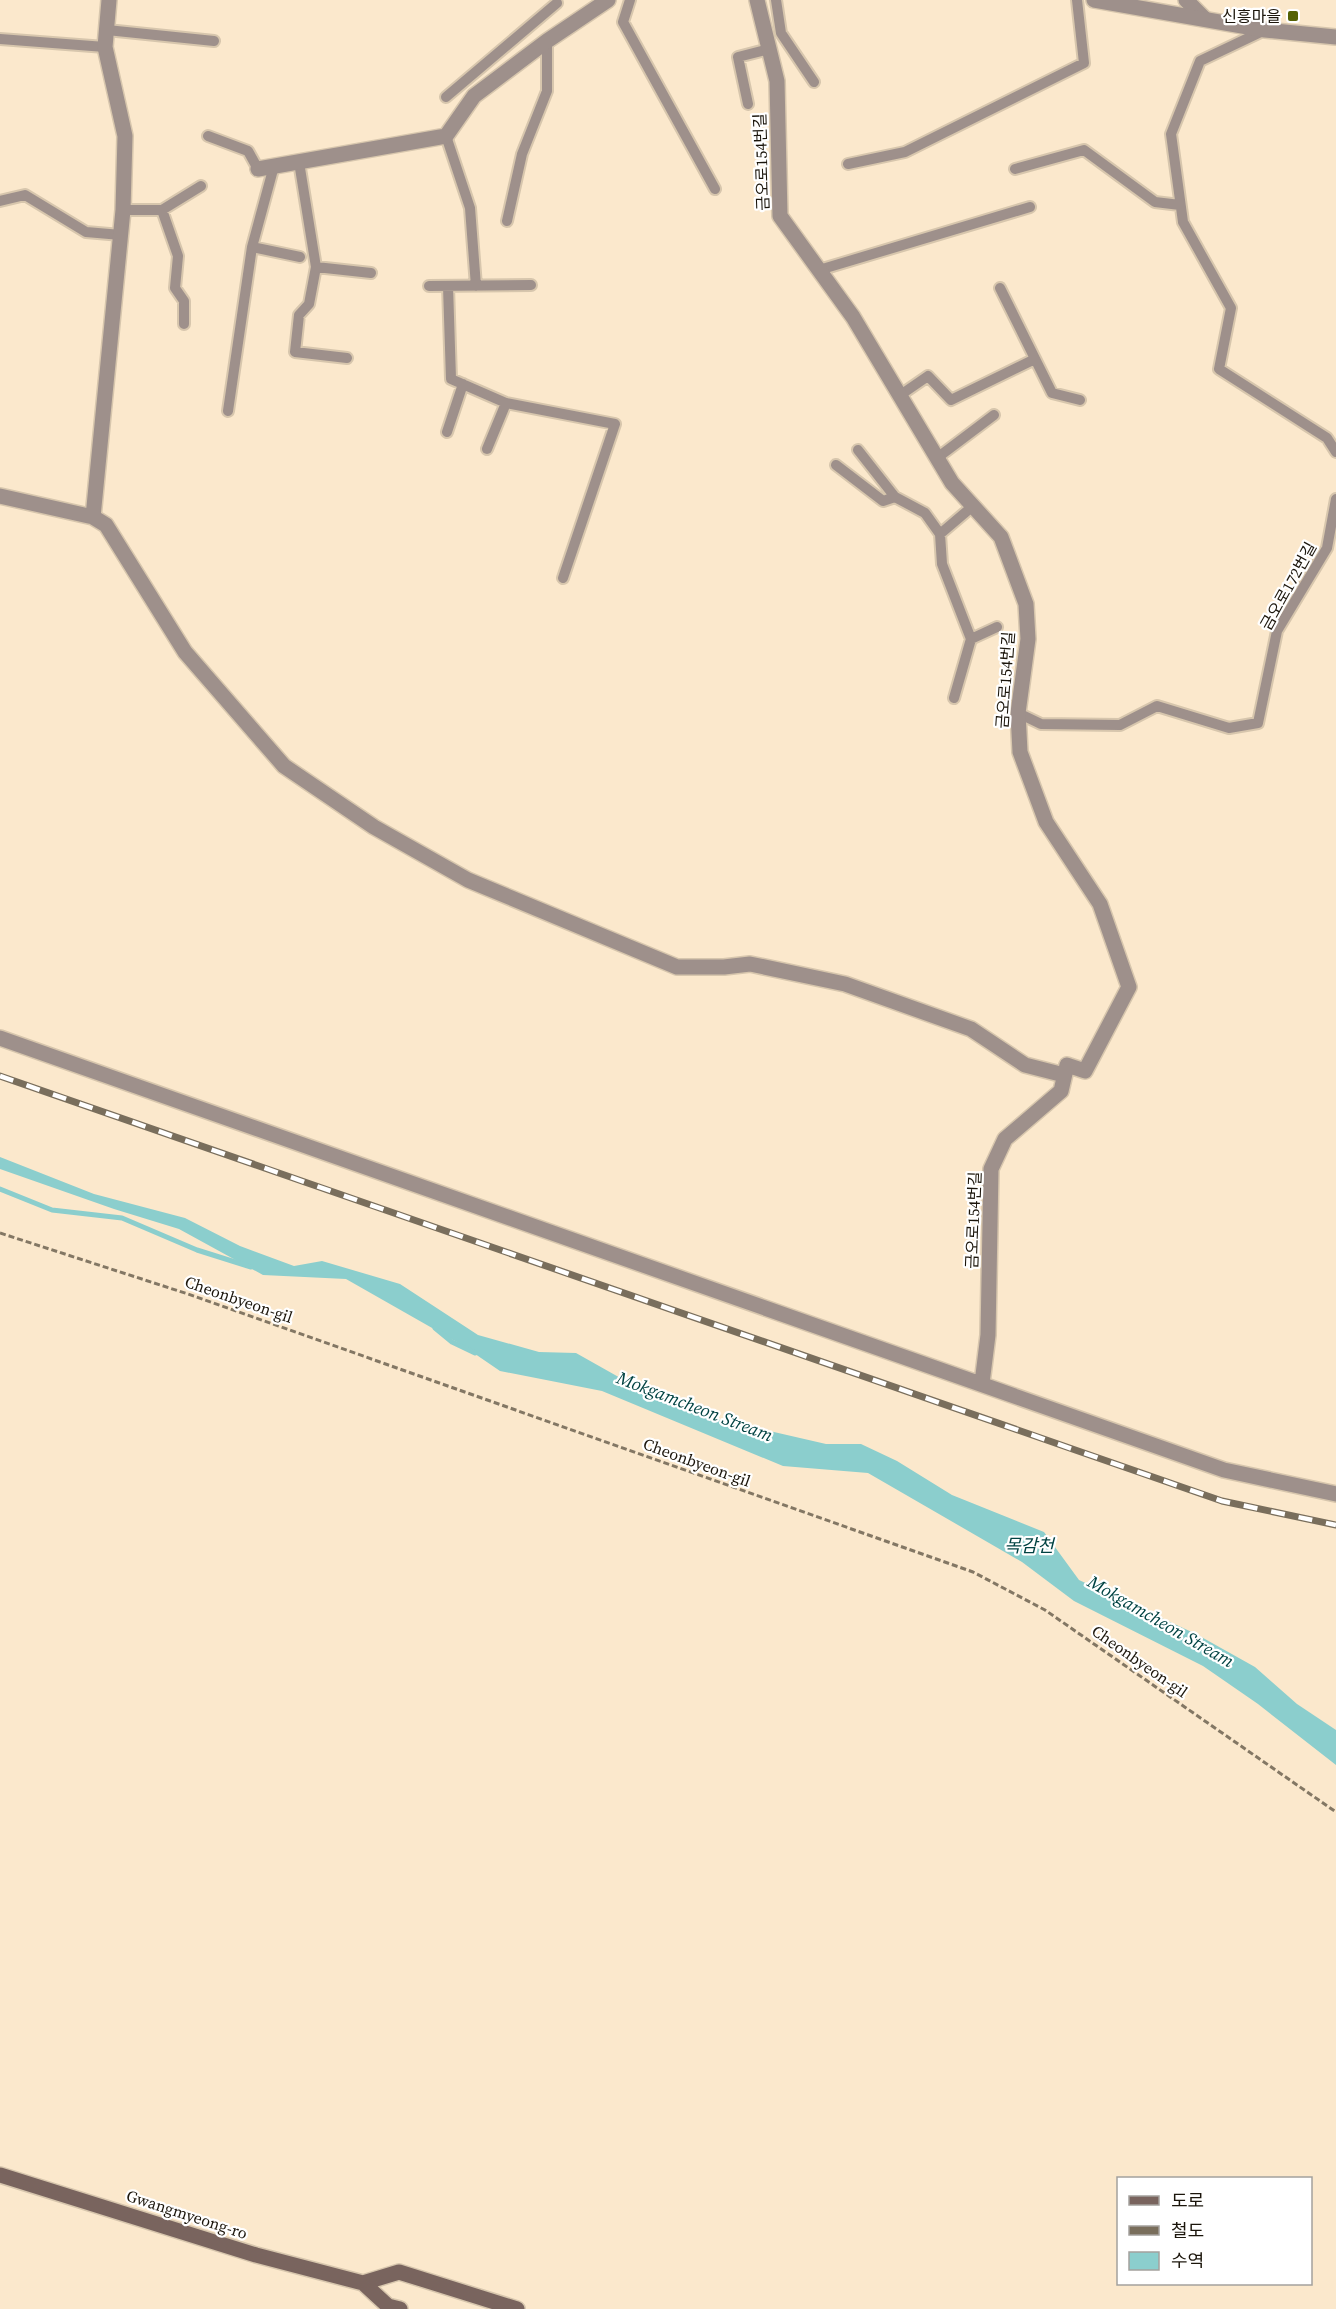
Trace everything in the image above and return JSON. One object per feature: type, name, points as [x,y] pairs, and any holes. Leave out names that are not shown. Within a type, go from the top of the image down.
[{"type":"main road","name":"Gwangmyeong-ro","points":[[0,2175],[256,2255],[363,2283],[388,2306],[400,2309]]},
{"type":"main road","points":[[363,2283],[399,2272],[517,2309]]},
{"type":"street","points":[[93,517],[123,210],[125,136],[105,47],[109,0]]},
{"type":"street","points":[[258,169],[446,136],[474,96],[547,41],[608,0]]},
{"type":"street","name":"금오로154번길","points":[[757,0],[777,81],[780,216],[853,317],[952,483],[1000,537],[1026,604],[1028,639],[1018,713],[1020,752],[1046,822],[1100,904],[1129,987],[1085,1071],[1067,1065],[1061,1091],[1005,1139],[991,1169],[988,1335],[982,1383]]},
{"type":"street","points":[[1094,0],[1265,30],[1336,37]]},
{"type":"street","points":[[1186,0],[1205,19]]},
{"type":"street","points":[[0,496],[93,517],[106,525],[185,652],[284,766],[374,827],[468,880],[677,967],[723,967],[750,964],[845,984],[971,1029],[1025,1065],[1064,1075]]},
{"type":"street","points":[[0,1038],[1224,1470],[1336,1494]]},
{"type":"lane","points":[[630,0],[623,22],[715,189]]},
{"type":"lane","points":[[776,0],[782,33],[814,82]]},
{"type":"lane","points":[[848,164],[905,152],[1084,63],[1077,0]]},
{"type":"lane","points":[[446,97],[557,3]]},
{"type":"lane","points":[[107,30],[214,41]]},
{"type":"lane","points":[[1265,30],[1200,61],[1171,134],[1180,206],[1183,222],[1231,308],[1219,369],[1327,438],[1336,452]]},
{"type":"lane","points":[[0,39],[105,47]]},
{"type":"lane","points":[[507,221],[522,154],[547,91],[547,41]]},
{"type":"lane","points":[[511,42],[524,58]]},
{"type":"lane","points":[[748,104],[738,57],[769,50]]},
{"type":"lane","points":[[208,136],[248,151],[258,169]]},
{"type":"lane","points":[[446,136],[470,208],[476,286]]},
{"type":"lane","points":[[1015,169],[1084,150],[1155,202],[1180,206]]},
{"type":"lane","points":[[299,162],[316,267],[309,304],[299,315],[296,352],[347,358]]},
{"type":"lane","points":[[228,411],[252,247],[274,166]]},
{"type":"lane","points":[[123,210],[162,210],[201,186]]},
{"type":"lane","points":[[0,201],[25,195],[86,232],[121,235]]},
{"type":"lane","points":[[819,270],[1030,207]]},
{"type":"lane","points":[[162,210],[178,255],[175,288],[184,301],[184,324]]},
{"type":"lane","points":[[252,247],[300,257]]},
{"type":"lane","points":[[316,267],[371,273]]},
{"type":"lane","points":[[429,286],[531,285]]},
{"type":"lane","points":[[447,286],[451,379],[506,403],[615,424],[563,578]]},
{"type":"lane","points":[[1000,288],[1052,393],[1080,400]]},
{"type":"lane","points":[[899,396],[928,376],[951,400],[1035,359]]},
{"type":"lane","points":[[447,432],[463,384]]},
{"type":"lane","points":[[487,449],[506,403]]},
{"type":"lane","points":[[937,458],[994,415]]},
{"type":"lane","points":[[858,450],[894,497],[925,513],[940,534],[942,564],[971,639],[954,698]]},
{"type":"lane","points":[[836,465],[883,501],[894,497]]},
{"type":"lane","name":"금오로172번길","points":[[1018,713],[1041,724],[1120,725],[1157,706],[1229,728],[1258,723],[1277,631],[1328,548],[1336,499]]},
{"type":"lane","points":[[940,534],[973,506]]},
{"type":"lane","points":[[971,639],[997,627]]},
{"type":"path","name":"Cheonbyeon-gil","points":[[0,1233],[188,1294],[973,1572],[1045,1610],[1336,1812]]},
{"type":"water","name":"목감천","points":[[0,1157],[94,1194],[185,1218],[240,1246],[294,1266],[322,1261],[400,1284],[478,1335],[539,1352],[576,1353],[647,1393],[718,1419],[826,1444],[861,1444],[897,1461],[952,1495],[1044,1532],[1079,1580],[1196,1634],[1255,1667],[1297,1704],[1336,1730],[1336,1765],[1258,1704],[1203,1666],[1074,1601],[1022,1562],[868,1473],[783,1466],[602,1391],[500,1371],[462,1345],[346,1279],[263,1275],[179,1229],[0,1169]]},
{"type":"waterway","name":"Mokgamcheon Stream","points":[[0,1189],[52,1210],[122,1218],[197,1250],[251,1267]]},
{"type":"waterway","name":"Mokgamcheon Stream","points":[[435,1328],[452,1342],[475,1353]]},
{"type":"railway","points":[[0,1076],[1222,1501],[1336,1525]]},
{"type":"place","name":"신흥마을","points":[[1293,16]]}]
